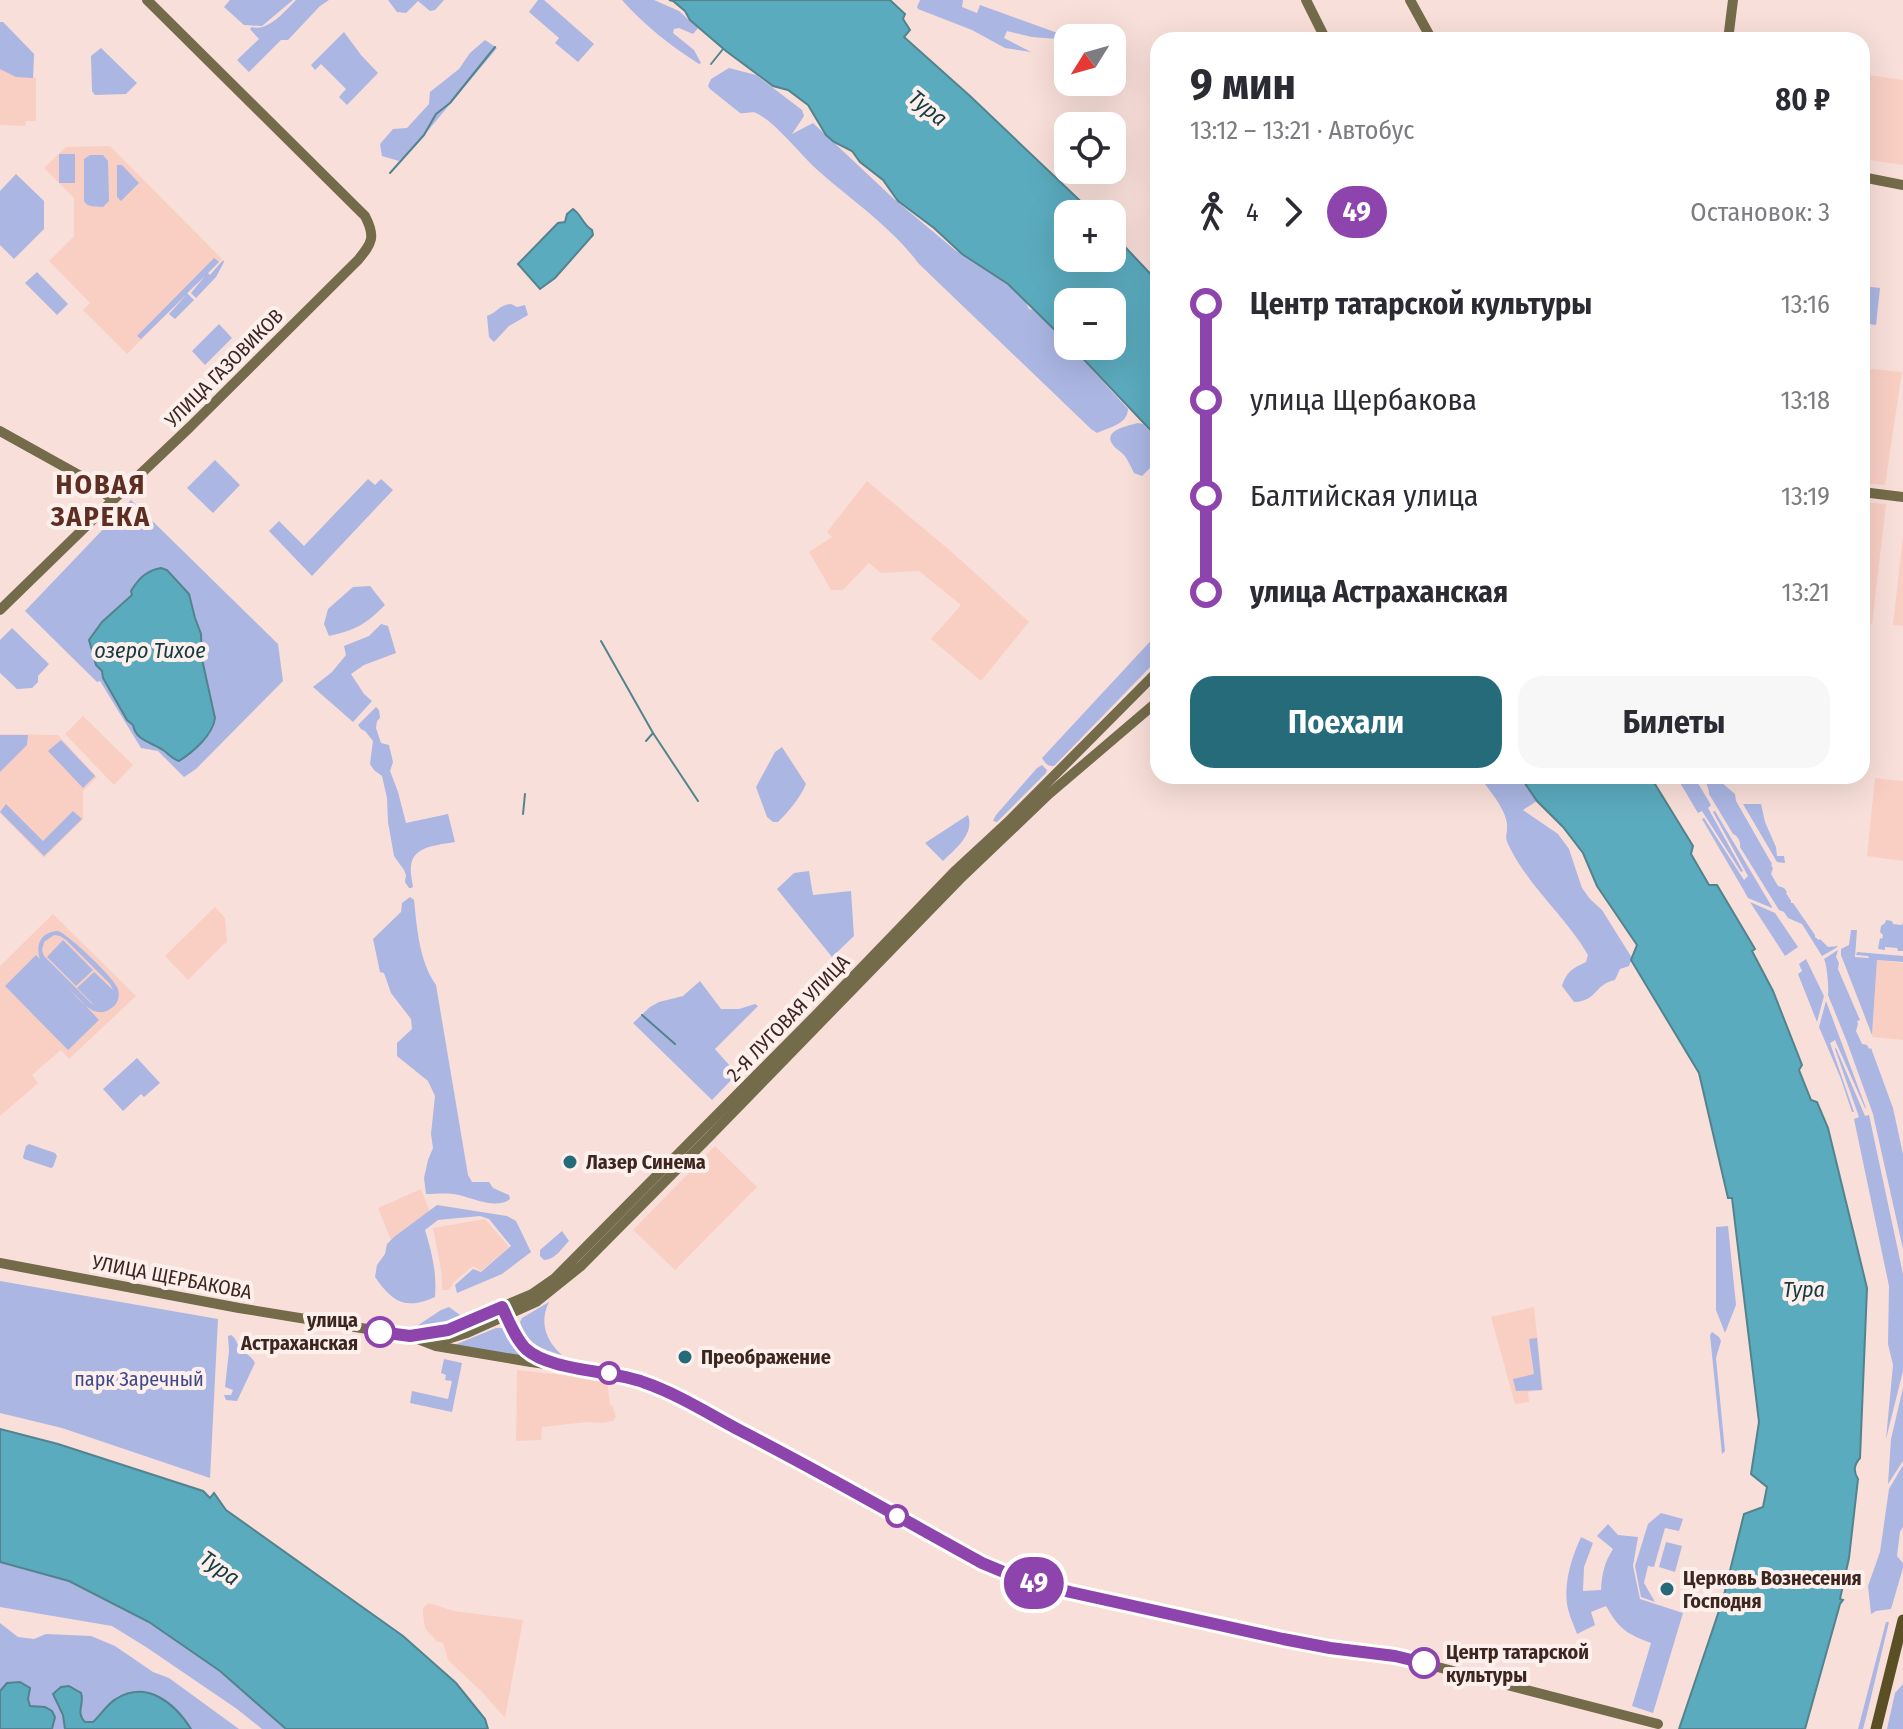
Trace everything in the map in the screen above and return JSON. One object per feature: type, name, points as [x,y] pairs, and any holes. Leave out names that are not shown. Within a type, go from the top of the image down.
[{"type":"main road","points":[[1876,1729],[1903,1620]]},
{"type":"street","name":"УЛИЦА ГАЗОВИКОВ","points":[[0,610],[358,260],[370,245],[372,237],[365,216],[147,0]]},
{"type":"street","points":[[1306,0],[1322,32]]},
{"type":"street","points":[[1410,0],[1428,32]]},
{"type":"street","points":[[1729,32],[1733,0]]},
{"type":"street","points":[[1870,179],[1903,185]]},
{"type":"street","points":[[0,431],[88,480],[113,500]]},
{"type":"street","points":[[1870,493],[1903,497]]},
{"type":"street","name":"2-Я ЛУГОВАЯ УЛИЦА","points":[[997,838],[1150,679]]},
{"type":"street","name":"2-Я ЛУГОВАЯ УЛИЦА","points":[[416,1338],[441,1341],[467,1333],[555,1278],[954,872],[1150,708]]},
{"type":"street","name":"УЛИЦА ЩЕРБАКОВА","points":[[0,1263],[416,1338],[436,1346],[613,1373],[665,1390],[982,1563],[1018,1578],[1283,1639],[1395,1656],[1658,1724]]},
{"type":"street","points":[[504,1311],[527,1349],[535,1355],[568,1366]]},
{"type":"shaded area","points":[[0,22],[34,54],[36,121],[26,121],[25,126],[0,125]]},
{"type":"shaded area","points":[[1870,75],[1903,80],[1903,165],[1870,160]]},
{"type":"shaded area","points":[[110,146],[222,259],[127,354],[83,310],[90,303],[49,261],[74,236],[74,198],[44,168],[66,147]]},
{"type":"shaded area","points":[[1870,369],[1902,372],[1885,485],[1870,484]]},
{"type":"shaded area","points":[[867,481],[1029,622],[981,681],[931,639],[961,605],[919,571],[881,573],[869,563],[843,590],[831,590],[809,552],[832,537],[827,532]]},
{"type":"shaded area","points":[[1870,503],[1886,504],[1870,624]]},
{"type":"shaded area","points":[[1903,535],[1903,626],[1893,625]]},
{"type":"shaded area","points":[[83,716],[133,765],[114,785],[65,734]]},
{"type":"shaded area","points":[[0,734],[58,735],[97,777],[83,791],[83,819],[44,858],[0,813]]},
{"type":"shaded area","points":[[1875,778],[1903,781],[1903,861],[1867,856]]},
{"type":"shaded area","points":[[215,907],[225,918],[227,941],[188,980],[165,956]]},
{"type":"shaded area","points":[[53,914],[136,996],[69,1059],[61,1050],[32,1075],[39,1085],[0,1116],[0,966]]},
{"type":"shaded area","points":[[1877,960],[1903,963],[1903,1040],[1872,1037]]},
{"type":"shaded area","points":[[715,1146],[757,1187],[675,1270],[633,1230]]},
{"type":"shaded area","points":[[421,1189],[433,1220],[395,1250],[378,1208]]},
{"type":"shaded area","points":[[485,1219],[509,1247],[481,1271],[473,1266],[449,1290],[442,1290],[433,1228]]},
{"type":"shaded area","points":[[1534,1307],[1543,1390],[1528,1392],[1529,1402],[1515,1404],[1491,1317]]},
{"type":"shaded area","points":[[517,1370],[607,1380],[610,1405],[616,1417],[613,1421],[602,1423],[542,1427],[541,1440],[516,1441]]},
{"type":"shaded area","points":[[429,1603],[454,1611],[523,1620],[505,1718],[448,1660],[443,1643],[436,1641],[425,1628],[423,1608]]},
{"type":"green space","points":[[230,0],[293,0],[262,26],[244,25],[224,7]]},
{"type":"green space","points":[[296,0],[329,0],[249,72],[237,60],[259,39],[250,29],[270,24]]},
{"type":"green space","points":[[388,0],[444,0],[430,11],[418,1],[406,13],[397,12]]},
{"type":"green space","points":[[538,0],[544,0],[594,44],[578,62],[555,43],[559,38],[529,12]]},
{"type":"green space","points":[[622,0],[654,0],[679,11],[698,28],[693,34],[679,28],[674,29],[673,33],[694,50],[701,63],[658,35]]},
{"type":"green space","points":[[920,0],[963,0],[962,7],[977,13],[980,5],[1054,32],[1054,39],[1007,31],[1004,38],[1031,52],[1005,48],[917,7]]},
{"type":"green space","points":[[0,22],[34,54],[33,78],[16,77],[0,69]]},
{"type":"green space","points":[[344,32],[378,73],[347,105],[339,97],[346,89],[321,64],[315,70],[311,65]]},
{"type":"green space","points":[[485,40],[497,48],[415,146],[399,161],[382,156],[380,144],[393,129],[407,128],[429,104],[430,92],[459,69],[470,53]]},
{"type":"green space","points":[[101,48],[137,83],[126,94],[95,95],[92,91],[91,56]]},
{"type":"green space","points":[[729,68],[756,75],[802,110],[804,116],[792,134],[813,123],[894,199],[955,250],[1009,285],[1029,309],[1054,329],[1054,360],[1083,360],[1128,409],[1124,419],[1097,433],[1091,429],[868,212],[813,166],[771,124],[756,113],[740,113],[710,89],[711,79]]},
{"type":"green space","points":[[59,154],[75,154],[75,183],[59,183]]},
{"type":"green space","points":[[90,155],[103,155],[108,161],[109,201],[103,207],[90,206],[84,201],[84,159]]},
{"type":"green space","points":[[117,165],[122,165],[139,183],[121,201],[117,197]]},
{"type":"green space","points":[[16,174],[44,201],[44,229],[14,259],[0,245],[0,191]]},
{"type":"green space","points":[[214,258],[219,262],[208,273],[210,275],[224,262],[216,277],[196,298],[191,293],[205,276],[187,293],[194,300],[175,319],[169,314],[187,294],[141,339],[137,336]]},
{"type":"green space","points":[[37,272],[68,304],[57,315],[25,283]]},
{"type":"green space","points":[[1870,287],[1880,288],[1876,325],[1870,324]]},
{"type":"green space","points":[[511,304],[517,307],[525,305],[528,315],[509,326],[494,342],[489,337],[487,316]]},
{"type":"green space","points":[[219,324],[232,338],[205,365],[192,351]]},
{"type":"green space","points":[[1138,423],[1150,431],[1150,468],[1142,476],[1134,473],[1114,446],[1111,436]]},
{"type":"green space","points":[[215,460],[240,485],[213,513],[187,488]]},
{"type":"green space","points":[[368,479],[375,485],[381,479],[393,490],[312,576],[269,531],[279,521],[304,546]]},
{"type":"green space","points":[[131,500],[278,644],[283,681],[196,769],[184,777],[158,751],[141,748],[100,681],[97,682],[25,611]]},
{"type":"green space","points":[[370,586],[385,605],[360,625],[329,636],[324,624],[328,609],[353,587]]},
{"type":"green space","points":[[381,624],[388,626],[396,653],[364,665],[351,674],[372,701],[353,722],[313,687],[332,672],[346,655],[344,646],[369,636]]},
{"type":"green space","points":[[12,628],[49,664],[32,688],[17,689],[0,673],[0,640]]},
{"type":"green space","points":[[1150,642],[1150,667],[1054,766],[1042,758]]},
{"type":"green space","points":[[376,707],[380,718],[376,728],[381,743],[389,745],[393,762],[390,771],[406,823],[448,814],[455,842],[428,847],[417,854],[411,866],[411,888],[405,882],[404,870],[394,856],[382,776],[370,764],[373,741],[358,725]]},
{"type":"green space","points":[[0,735],[28,735],[27,745],[0,772]]},
{"type":"green space","points":[[61,740],[95,776],[83,788],[48,751]]},
{"type":"green space","points":[[782,747],[806,784],[786,813],[778,822],[773,822],[767,817],[756,787],[775,752]]},
{"type":"green space","points":[[1042,765],[1046,773],[997,822],[993,821],[1037,768]]},
{"type":"green space","points":[[1485,784],[1525,784],[1537,801],[1523,810],[1558,834],[1569,849],[1582,888],[1602,910],[1632,958],[1629,966],[1620,969],[1615,980],[1603,985],[1587,999],[1574,1002],[1562,986],[1568,974],[1586,962],[1588,955],[1518,863],[1507,840],[1507,824],[1496,798]]},
{"type":"green space","points":[[1681,784],[1698,784],[1711,805],[1708,808],[1743,871],[1702,811],[1698,813]]},
{"type":"green space","points":[[1707,784],[1723,784],[1735,794],[1772,864],[1771,874],[1778,886],[1787,892],[1791,903],[1815,937],[1828,947],[1838,946],[1836,948],[1822,956],[1802,924],[1779,910],[1740,847],[1739,839],[1709,794]]},
{"type":"green space","points":[[6,804],[43,841],[73,811],[82,819],[44,856],[0,812]]},
{"type":"green space","points":[[1743,804],[1761,804],[1777,856],[1784,856],[1785,863],[1777,862]]},
{"type":"green space","points":[[1715,811],[1772,908],[1748,898],[1702,819],[1744,880],[1748,876]]},
{"type":"green space","points":[[968,815],[966,835],[943,861],[925,843]]},
{"type":"green space","points":[[809,871],[813,895],[851,891],[854,936],[832,957],[777,889],[794,873]]},
{"type":"green space","points":[[410,897],[414,900],[422,955],[436,985],[468,1175],[472,1182],[489,1182],[493,1188],[509,1195],[510,1199],[504,1202],[490,1203],[453,1194],[426,1194],[424,1178],[433,1148],[431,1134],[435,1096],[428,1081],[397,1056],[397,1043],[412,1029],[411,1019],[391,993],[384,973],[380,972],[373,939],[401,912],[402,903]]},
{"type":"green space","points":[[1750,902],[1775,913],[1798,947],[1785,956]]},
{"type":"green space","points":[[1886,920],[1893,924],[1902,925],[1903,922],[1903,951],[1885,947],[1885,950],[1878,949],[1883,935],[1881,926]]},
{"type":"green space","points":[[1851,930],[1857,930],[1855,957],[1869,958],[1856,955],[1857,952],[1903,956],[1903,962],[1877,960],[1872,1035],[1841,955],[1841,949],[1849,945]]},
{"type":"green space","points":[[58,931],[90,956],[114,982],[119,993],[115,1005],[106,1011],[97,1012],[85,1005],[99,1020],[68,1050],[5,986],[36,955],[40,959],[38,948],[44,936]],"holes":[[[54,935],[60,936],[113,990],[94,972],[77,988],[94,1005],[44,956],[44,942]]]},
{"type":"green space","points":[[63,940],[93,970],[76,986],[47,957]]},
{"type":"green space","points":[[1838,950],[1838,969],[1860,1020],[1857,1021],[1856,1031],[1862,1044],[1871,1048],[1893,1108],[1903,1154],[1903,1249],[1873,1114],[1828,995],[1824,959]]},
{"type":"green space","points":[[1806,959],[1824,996],[1817,1022],[1798,974],[1802,971],[1799,964]]},
{"type":"green space","points":[[700,981],[721,1009],[758,1006],[715,1049],[737,1074],[712,1100],[633,1023],[650,1007],[683,996]]},
{"type":"green space","points":[[1826,1001],[1866,1108],[1835,1040],[1830,1043],[1854,1112],[1819,1027]]},
{"type":"green space","points":[[1836,1048],[1865,1116],[1869,1115],[1903,1274],[1903,1371],[1886,1439],[1893,1365],[1888,1344],[1889,1286],[1854,1119],[1859,1117]]},
{"type":"green space","points":[[137,1058],[160,1083],[144,1097],[141,1094],[123,1111],[103,1089]]},
{"type":"green space","points":[[29,1144],[55,1153],[57,1156],[53,1167],[24,1159]]},
{"type":"green space","points":[[437,1205],[507,1216],[516,1221],[531,1252],[502,1274],[457,1293],[455,1285],[473,1269],[481,1272],[511,1246],[489,1219],[480,1216],[438,1220],[425,1230],[433,1263],[435,1297],[416,1303],[401,1302],[388,1293],[375,1277],[377,1265],[394,1237]]},
{"type":"green space","points":[[1728,1226],[1736,1305],[1725,1333],[1716,1310],[1716,1227]]},
{"type":"green space","points":[[562,1231],[569,1241],[555,1256],[544,1260],[540,1250]]},
{"type":"green space","name":"парк Заречный","points":[[0,1281],[218,1319],[210,1478],[62,1428],[0,1413]]},
{"type":"green space","points":[[549,1302],[544,1324],[552,1344],[562,1355],[536,1344],[527,1336],[520,1322]]},
{"type":"green space","points":[[449,1307],[460,1315],[459,1319],[439,1326],[417,1326],[441,1310]]},
{"type":"green space","points":[[503,1328],[525,1358],[452,1346]]},
{"type":"green space","points":[[1712,1332],[1721,1341],[1716,1358],[1725,1451],[1722,1454],[1710,1335]]},
{"type":"green space","points":[[231,1335],[255,1363],[237,1401],[226,1400],[224,1395],[231,1395],[233,1390],[225,1387],[228,1336]]},
{"type":"green space","points":[[1537,1338],[1542,1390],[1516,1391],[1513,1379],[1534,1374],[1529,1339]]},
{"type":"green space","points":[[444,1359],[462,1363],[452,1412],[410,1403],[412,1391],[448,1399],[452,1381],[445,1380],[446,1375],[441,1373]]},
{"type":"green space","points":[[1903,1388],[1903,1461],[1888,1484],[1891,1439]]},
{"type":"green space","points":[[1903,1465],[1903,1527],[1897,1556],[1903,1568],[1891,1609],[1871,1614],[1868,1586],[1880,1552],[1889,1489]]},
{"type":"green space","points":[[1661,1513],[1683,1519],[1679,1531],[1665,1528],[1654,1567],[1648,1566],[1644,1583],[1655,1602],[1641,1597],[1635,1566],[1648,1524]]},
{"type":"green space","points":[[1608,1524],[1618,1535],[1638,1537],[1633,1566],[1640,1599],[1683,1613],[1653,1713],[1632,1706],[1651,1643],[1624,1630],[1606,1606],[1591,1612],[1595,1625],[1577,1634],[1568,1609],[1569,1572],[1581,1537],[1593,1543],[1584,1567],[1583,1591],[1601,1590],[1604,1569],[1613,1549],[1597,1536]]},
{"type":"green space","points":[[1666,1542],[1682,1546],[1675,1572],[1659,1567]]},
{"type":"green space","points":[[0,1562],[69,1581],[149,1622],[220,1671],[286,1729],[262,1729],[112,1626],[0,1607]]},
{"type":"green space","points":[[1886,1622],[1889,1622],[1867,1714],[1863,1729],[1858,1729]]},
{"type":"green space","points":[[0,1623],[18,1637],[34,1639],[46,1634],[91,1636],[115,1646],[153,1672],[169,1678],[239,1729],[191,1729],[183,1716],[126,1696],[115,1699],[93,1722],[85,1722],[81,1716],[83,1699],[57,1705],[63,1715],[65,1729],[52,1729],[55,1721],[52,1711],[30,1706],[30,1693],[0,1691]]},
{"type":"green space","points":[[1903,1684],[1903,1729],[1887,1729],[1895,1693]]},
{"type":"water","name":"Тура","points":[[669,0],[890,0],[905,14],[903,19],[910,30],[904,37],[1054,176],[1054,184],[1062,184],[1079,200],[1054,200],[1054,272],[1126,272],[1126,248],[1150,273],[1150,430],[1084,360],[1126,360],[1126,288],[1054,288],[1054,329],[1008,284],[962,254],[898,201],[883,180],[860,162],[852,151],[826,135],[808,105],[788,90],[773,86],[726,51],[690,20],[685,11]]},
{"type":"water","points":[[573,209],[593,235],[555,278],[540,289],[518,264],[558,223],[565,222],[567,214]]},
{"type":"water","name":"озеро Тихое","points":[[161,568],[167,570],[189,594],[201,634],[202,659],[215,718],[206,737],[179,761],[137,735],[96,665],[89,640],[102,622],[132,595],[131,591],[140,579]]},
{"type":"water","name":"Тура","points":[[1525,784],[1655,784],[1693,846],[1691,854],[1709,885],[1717,885],[1755,949],[1752,951],[1773,991],[1802,1065],[1799,1070],[1811,1100],[1817,1102],[1828,1128],[1867,1288],[1860,1458],[1855,1468],[1858,1479],[1849,1558],[1840,1599],[1843,1600],[1805,1729],[1679,1729],[1723,1599],[1744,1514],[1763,1507],[1767,1487],[1751,1474],[1759,1422],[1732,1198],[1728,1198],[1699,1073],[1631,960],[1637,945],[1597,886],[1583,853]]},
{"type":"water","name":"Тура","points":[[0,1429],[58,1444],[203,1491],[210,1498],[214,1493],[226,1510],[403,1636],[456,1683],[485,1719],[488,1729],[286,1729],[220,1671],[149,1622],[69,1581],[0,1562]]},
{"type":"water","points":[[20,1682],[30,1688],[30,1706],[52,1711],[55,1717],[52,1729],[0,1729],[0,1691],[7,1683]]},
{"type":"water","points":[[69,1686],[81,1693],[80,1711],[85,1722],[93,1722],[116,1699],[138,1692],[148,1693],[168,1703],[191,1729],[65,1729],[63,1715],[53,1694],[61,1687]]},
{"type":"waterway","points":[[390,173],[424,135],[436,114],[450,103],[495,47]]},
{"type":"waterway","points":[[711,64],[723,49]]},
{"type":"waterway","points":[[601,641],[653,733],[698,801]]},
{"type":"waterway","points":[[646,741],[653,733]]},
{"type":"waterway","points":[[523,814],[525,794]]},
{"type":"waterway","points":[[642,1015],[675,1044]]},
{"type":"bus line","name":"49","points":[[380,1332],[410,1336],[448,1330],[502,1307],[520,1341],[535,1355],[568,1366],[613,1373],[665,1390],[982,1563],[1018,1578],[1283,1639],[1424,1663]]},
{"type":"place","name":"Лазер Синема","points":[[570,1162]]},
{"type":"place","name":"улица Астраханская","points":[[380,1332]]},
{"type":"place","name":"Преображение","points":[[685,1357]]},
{"type":"place","name":"Церковь Вознесения Господня","points":[[1667,1589]]},
{"type":"place","name":"Центр татарской культуры","points":[[1424,1663]]},
{"type":"district","name":"НОВАЯ ЗАРЕКА","points":[[101,500]]}]
